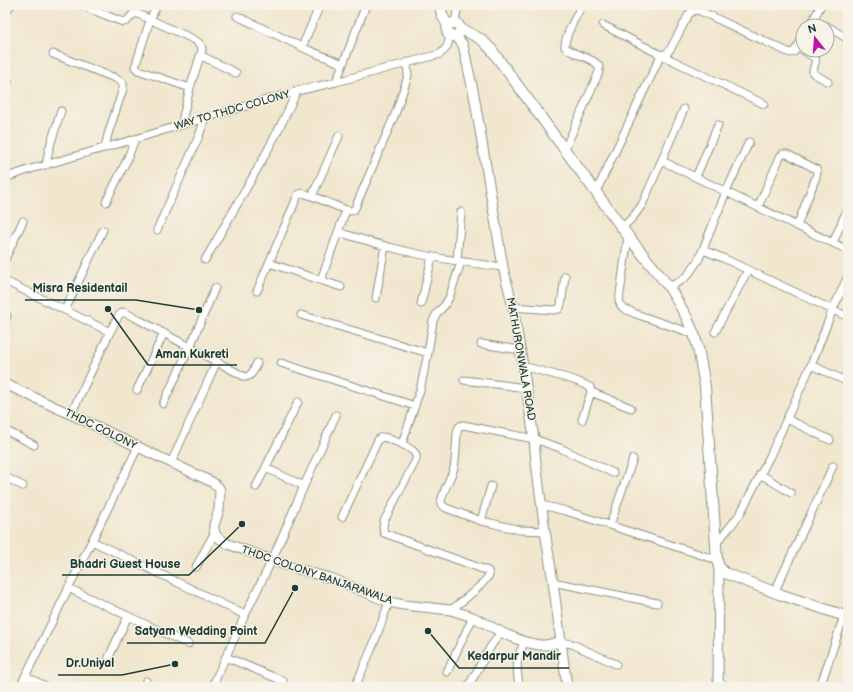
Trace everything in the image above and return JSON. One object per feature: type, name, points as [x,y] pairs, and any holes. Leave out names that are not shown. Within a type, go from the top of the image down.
[{"type":"main road","points":[[440,5],[442,15],[454,30],[481,39],[491,49],[625,232],[670,287],[686,316],[694,334],[702,364],[705,386],[718,564],[725,573],[774,593],[846,617]]},
{"type":"street","points":[[5,12],[10,5]]},
{"type":"street","points":[[80,5],[123,22],[127,21],[132,14],[138,14],[198,42],[202,47],[181,125]]},
{"type":"street","points":[[157,5],[150,20],[135,65],[136,68],[190,88]]},
{"type":"street","points":[[302,47],[320,5]]},
{"type":"street","points":[[336,82],[366,5]]},
{"type":"street","name":"WAY TO THDC COLONY","points":[[5,178],[297,91],[440,54],[447,47],[454,30],[458,5]]},
{"type":"street","points":[[565,149],[600,72],[599,66],[594,61],[570,50],[565,44],[582,5]]},
{"type":"street","points":[[814,18],[821,5]]},
{"type":"street","points":[[596,192],[661,56],[667,53],[671,48],[689,14],[695,10],[698,10],[790,53],[795,51]]},
{"type":"street","points":[[237,16],[302,47],[343,64]]},
{"type":"street","points":[[603,25],[661,56],[764,104]]},
{"type":"street","name":"MATHURONWALA ROAD","points":[[454,30],[464,45],[523,366],[567,687]]},
{"type":"street","points":[[835,31],[848,38]]},
{"type":"street","points":[[53,54],[115,78],[123,83],[123,89],[108,134],[105,148]]},
{"type":"street","points":[[200,54],[236,74]]},
{"type":"street","points":[[815,58],[816,62],[813,73],[828,82]]},
{"type":"street","points":[[257,291],[298,195],[302,193],[346,210],[354,210],[396,112],[408,76],[407,62]]},
{"type":"street","points":[[205,260],[261,162],[288,112],[297,91]]},
{"type":"street","points":[[684,109],[642,205],[633,217],[625,232],[620,301],[623,308],[636,314],[694,334]]},
{"type":"street","points":[[46,165],[49,148],[61,111]]},
{"type":"street","points":[[157,230],[206,118]]},
{"type":"street","points":[[696,177],[718,125]]},
{"type":"street","points":[[312,196],[339,136]]},
{"type":"street","points":[[106,202],[127,160],[135,140]]},
{"type":"street","points":[[670,287],[688,275],[699,259],[726,192],[749,142]]},
{"type":"street","points":[[758,207],[780,157],[783,154],[787,154],[816,168],[816,178],[797,226]]},
{"type":"street","points":[[662,161],[848,250]]},
{"type":"street","points":[[321,280],[346,210]]},
{"type":"street","points":[[833,243],[848,210]]},
{"type":"street","points":[[402,444],[420,390],[433,321],[437,313],[449,298],[459,262],[461,212]]},
{"type":"street","points":[[5,259],[23,221]]},
{"type":"street","points":[[65,310],[103,230]]},
{"type":"street","points":[[338,232],[385,246],[432,257],[459,262],[504,267]]},
{"type":"street","points":[[376,298],[385,246]]},
{"type":"street","points":[[703,250],[848,317]]},
{"type":"street","points":[[421,304],[432,257]]},
{"type":"street","points":[[269,263],[341,287]]},
{"type":"street","points":[[715,332],[748,270]]},
{"type":"street","points":[[512,307],[553,310],[559,309],[561,305],[565,276]]},
{"type":"street","points":[[716,543],[740,514],[770,456],[811,365],[832,309],[848,276]]},
{"type":"street","points":[[5,281],[110,332]]},
{"type":"street","points":[[163,404],[190,347],[215,288]]},
{"type":"street","points":[[71,414],[110,332],[119,315],[123,312],[247,377],[250,376],[257,363]]},
{"type":"street","points":[[301,315],[428,353]]},
{"type":"street","points":[[137,390],[164,333]]},
{"type":"street","points":[[480,344],[520,350]]},
{"type":"street","points":[[171,462],[217,361]]},
{"type":"street","points":[[281,363],[415,406]]},
{"type":"street","points":[[811,365],[848,382]]},
{"type":"street","points":[[523,366],[574,380],[590,387],[591,392],[582,420]]},
{"type":"street","points":[[464,380],[526,388]]},
{"type":"street","name":"THDC COLONY","points":[[5,384],[212,482],[219,488],[220,492],[219,510],[214,525],[215,532]]},
{"type":"street","points":[[591,392],[630,408]]},
{"type":"street","points":[[256,487],[298,402]]},
{"type":"street","points":[[212,687],[272,560],[336,415]]},
{"type":"street","points":[[787,419],[830,440]]},
{"type":"street","points":[[545,531],[520,530],[481,521],[446,508],[442,504],[441,502],[455,460],[457,433],[459,427],[463,425],[534,439],[560,448],[613,473]]},
{"type":"street","points":[[5,430],[34,445]]},
{"type":"street","points":[[342,517],[380,438],[384,437],[402,444],[415,452],[417,457],[384,521],[384,534],[488,571],[489,575],[482,585],[451,610]]},
{"type":"street","points":[[20,687],[138,447]]},
{"type":"street","points":[[610,525],[633,459]]},
{"type":"street","points":[[774,593],[832,466]]},
{"type":"street","points":[[266,468],[304,486]]},
{"type":"street","points":[[760,474],[790,493]]},
{"type":"street","points":[[5,477],[23,486]]},
{"type":"street","points":[[481,521],[491,486]]},
{"type":"street","points":[[542,506],[566,510],[718,564],[718,685],[728,687]]},
{"type":"street","points":[[196,567],[215,532]]},
{"type":"street","name":"THDC COLONY BANJARAWALA","points":[[215,532],[216,536],[228,544],[291,567],[333,579],[389,602],[451,610],[473,617],[501,632],[525,642],[539,645],[560,642]]},
{"type":"street","points":[[92,541],[245,615]]},
{"type":"street","points":[[553,582],[657,603]]},
{"type":"street","points":[[68,588],[188,644]]},
{"type":"street","points":[[355,687],[374,643],[389,602]]},
{"type":"street","points":[[109,657],[128,616]]},
{"type":"street","points":[[448,672],[473,617]]},
{"type":"street","points":[[820,687],[846,617]]},
{"type":"street","points":[[468,687],[491,646],[501,632]]},
{"type":"street","points":[[519,687],[517,663],[519,652],[525,642]]},
{"type":"street","points":[[560,642],[572,644],[616,664]]},
{"type":"street","points":[[226,657],[283,681]]},
{"type":"street","points":[[25,676],[47,687]]},
{"type":"place","name":"Aman Kukreti","points":[[108,309]]},
{"type":"place","name":"Misra Residentail","points":[[199,310]]},
{"type":"place","name":"Bhadri Guest House","points":[[242,524]]},
{"type":"place","name":"Satyam Wedding Point","points":[[295,588]]},
{"type":"place","name":"Kedarpur Mandir","points":[[428,631]]},
{"type":"place","name":"Dr.Uniyal","points":[[175,664]]}]
